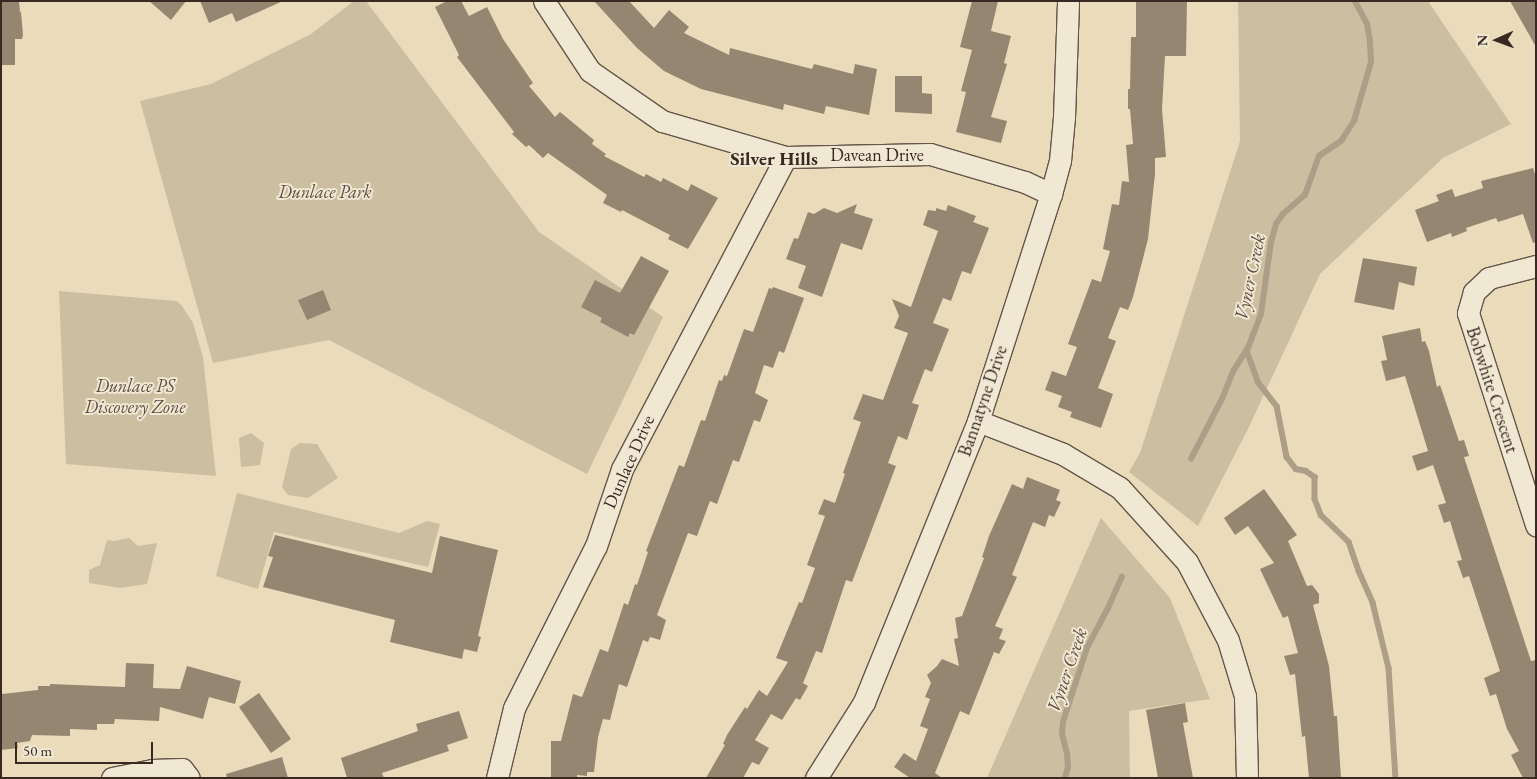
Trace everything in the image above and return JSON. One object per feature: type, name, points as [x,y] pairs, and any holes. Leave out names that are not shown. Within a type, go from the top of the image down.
[{"type":"street","name":"Davean Drive","points":[[544,1],[590,71],[662,121],[786,156],[930,154],[1025,182],[1051,194]]},
{"type":"street","name":"Bannatyne Drive","points":[[816,778],[864,702],[978,421],[1060,161],[1064,117],[1068,1]]},
{"type":"street","name":"Dunlace Drive","points":[[497,778],[514,708],[596,546],[622,469],[786,156]]},
{"type":"street","name":"Bobwhite Crescent","points":[[1536,266],[1489,278],[1474,292],[1468,313],[1536,525]]},
{"type":"street","points":[[978,421],[1062,454],[1120,488],[1187,562],[1228,640],[1245,696],[1247,778]]},
{"type":"street","points":[[112,778],[152,770],[182,769],[189,778]]},
{"type":"green space","name":"Dunlace Park","points":[[354,1],[366,1],[539,232],[663,317],[587,474],[329,340],[213,363],[140,101],[211,84],[311,34]]},
{"type":"green space","points":[[1238,1],[1428,1],[1511,124],[1443,158],[1320,274],[1248,429],[1198,526],[1129,472],[1140,453],[1240,141]]},
{"type":"green space","name":"Dunlace PS Discovery Zone","points":[[59,291],[177,301],[182,306],[193,323],[203,357],[216,476],[66,464]]},
{"type":"green space","points":[[251,433],[264,443],[260,465],[241,467],[239,438]]},
{"type":"green space","points":[[300,443],[317,444],[338,478],[308,498],[288,495],[282,487],[291,449]]},
{"type":"green space","points":[[237,493],[399,533],[427,521],[440,524],[428,567],[274,532],[258,589],[216,576]]},
{"type":"green space","points":[[1101,518],[1170,598],[1210,699],[1129,711],[1130,778],[987,778]]},
{"type":"green space","points":[[129,538],[138,546],[157,543],[147,584],[120,588],[89,583],[89,570],[100,565],[107,540],[114,541]]},
{"type":"building","points":[[1,1],[19,1],[23,35],[22,39],[15,39],[15,65],[1,65]]},
{"type":"building","points":[[149,1],[186,1],[171,20]]},
{"type":"building","points":[[200,1],[283,1],[236,22],[232,13],[209,23]]},
{"type":"building","points":[[447,1],[461,1],[469,16],[487,7],[503,39],[533,83],[529,86],[555,117],[560,112],[594,140],[592,144],[606,154],[604,156],[644,177],[646,174],[661,182],[663,178],[688,191],[691,184],[718,198],[688,249],[668,239],[670,235],[622,210],[621,212],[603,203],[607,195],[548,153],[543,158],[529,145],[526,147],[512,134],[514,132],[457,57],[459,55],[435,7]]},
{"type":"building","points":[[594,1],[629,1],[654,28],[669,10],[689,27],[684,33],[729,55],[730,48],[812,69],[814,64],[853,74],[855,64],[877,69],[869,115],[826,106],[824,114],[784,104],[783,110],[701,89],[664,71],[637,48]]},
{"type":"building","points":[[972,1],[998,1],[991,31],[1011,36],[1004,63],[1007,64],[991,117],[1007,121],[1001,143],[956,132],[966,92],[961,91],[972,50],[960,47]]},
{"type":"building","points":[[1136,1],[1187,1],[1186,56],[1165,56],[1162,109],[1166,157],[1155,158],[1148,239],[1133,297],[1128,310],[1120,307],[1108,338],[1116,341],[1098,388],[1113,394],[1101,428],[1070,417],[1072,412],[1058,407],[1062,396],[1045,390],[1052,371],[1066,376],[1077,347],[1068,344],[1092,279],[1101,282],[1110,251],[1103,249],[1112,204],[1119,205],[1122,181],[1129,182],[1126,145],[1133,144],[1130,109],[1128,109],[1128,89],[1130,89],[1131,37],[1136,37]]},
{"type":"building","points":[[1510,1],[1536,1],[1536,47]]},
{"type":"building","points":[[895,76],[922,76],[922,93],[932,94],[932,114],[895,112]]},
{"type":"building","points":[[1533,168],[1536,177],[1536,242],[1533,243],[1523,214],[1498,222],[1496,218],[1466,228],[1467,231],[1452,237],[1451,233],[1427,242],[1415,210],[1439,201],[1436,195],[1452,189],[1455,197],[1483,188],[1481,181]]},
{"type":"building","points":[[857,204],[854,213],[873,219],[862,250],[841,243],[822,297],[798,288],[806,266],[786,259],[794,238],[798,239],[808,212],[814,214],[824,208],[837,213]]},
{"type":"building","points":[[948,205],[976,216],[973,222],[989,228],[971,274],[962,271],[951,301],[943,298],[933,323],[949,329],[932,372],[925,369],[912,403],[919,405],[907,440],[898,436],[888,463],[896,466],[852,582],[846,580],[822,653],[816,651],[803,683],[808,686],[800,700],[796,698],[782,720],[771,714],[755,740],[769,748],[759,765],[752,762],[743,778],[706,778],[725,745],[723,744],[727,735],[745,707],[747,709],[759,690],[767,696],[788,662],[776,658],[799,602],[802,603],[815,568],[807,565],[825,516],[818,514],[824,499],[835,503],[845,474],[843,473],[861,422],[853,419],[863,394],[883,400],[908,333],[894,328],[899,316],[892,299],[911,307],[938,231],[923,225],[928,210],[936,211],[936,208],[946,211]]},
{"type":"building","points":[[641,256],[669,271],[634,335],[630,333],[628,337],[600,322],[602,318],[581,307],[595,280],[620,293]]},
{"type":"building","points":[[1363,258],[1417,267],[1414,286],[1399,282],[1394,310],[1354,302]]},
{"type":"building","points":[[773,287],[804,298],[784,353],[779,351],[773,368],[764,365],[755,393],[768,400],[760,422],[754,420],[739,462],[733,460],[717,504],[710,501],[697,536],[688,533],[657,615],[666,620],[660,640],[650,637],[648,642],[643,640],[627,687],[619,684],[610,720],[603,719],[598,737],[594,772],[587,772],[587,776],[577,775],[577,778],[551,778],[551,741],[561,741],[573,694],[582,697],[600,649],[608,652],[624,603],[628,605],[635,584],[637,585],[648,552],[646,551],[679,465],[684,467],[701,420],[705,421],[719,380],[722,381],[724,375],[727,376],[744,329],[753,332],[769,288],[772,289]]},
{"type":"building","points":[[323,290],[331,310],[307,320],[298,300]]},
{"type":"building","points":[[1420,328],[1422,342],[1425,341],[1429,351],[1437,387],[1440,385],[1459,441],[1464,440],[1469,456],[1464,457],[1531,661],[1536,660],[1536,778],[1523,778],[1511,755],[1519,751],[1507,729],[1496,694],[1490,696],[1484,678],[1500,671],[1469,576],[1463,578],[1457,561],[1462,560],[1450,521],[1444,523],[1438,505],[1446,503],[1433,465],[1417,471],[1412,456],[1428,451],[1405,376],[1386,381],[1381,361],[1387,360],[1382,336]]},
{"type":"building","points":[[1027,477],[1060,490],[1056,500],[1061,502],[1054,517],[1049,515],[1045,527],[1033,522],[1012,575],[1017,577],[995,626],[1003,629],[999,639],[1006,641],[999,654],[994,652],[969,715],[960,711],[935,773],[942,778],[910,778],[894,767],[904,753],[916,761],[928,729],[920,726],[930,699],[925,697],[931,683],[927,675],[942,659],[959,666],[954,639],[958,638],[955,618],[962,616],[984,558],[982,557],[989,536],[1012,484],[1023,489]]},
{"type":"building","points":[[1264,489],[1297,535],[1288,541],[1307,586],[1312,585],[1319,594],[1319,603],[1313,605],[1329,666],[1334,716],[1337,716],[1341,778],[1309,778],[1305,736],[1302,737],[1295,674],[1290,675],[1284,656],[1298,653],[1288,616],[1283,618],[1260,569],[1274,563],[1248,526],[1235,535],[1224,518]]},
{"type":"building","points":[[275,535],[432,573],[440,536],[498,550],[478,636],[481,637],[477,652],[464,649],[462,659],[390,642],[395,620],[263,587],[273,557],[268,556]]},
{"type":"building","points":[[126,663],[154,664],[153,688],[180,689],[187,666],[241,681],[235,704],[209,697],[203,719],[160,707],[159,721],[115,719],[114,724],[97,724],[97,730],[70,729],[70,736],[32,735],[30,741],[17,743],[18,748],[1,750],[2,694],[38,690],[38,686],[50,686],[50,684],[125,687]]},
{"type":"building","points":[[259,693],[291,739],[271,753],[239,707]]},
{"type":"building","points":[[1185,703],[1188,722],[1183,723],[1193,778],[1158,778],[1146,710]]},
{"type":"building","points":[[459,711],[468,738],[447,745],[449,751],[382,773],[384,778],[347,778],[341,758],[418,731],[416,724]]},
{"type":"building","points":[[282,757],[288,778],[227,778],[226,774]]},
{"type":"waterway","name":"Vyner Creek","points":[[1191,459],[1222,399],[1234,370],[1248,348],[1261,314],[1271,242],[1276,224],[1283,214],[1305,195],[1319,156],[1341,141],[1354,121],[1371,62],[1367,24],[1355,1]]},
{"type":"waterway","points":[[1247,351],[1258,382],[1277,406],[1287,457],[1296,469],[1306,471],[1315,477],[1315,499],[1321,515],[1349,542],[1373,603],[1389,668],[1396,778]]},
{"type":"waterway","name":"Vyner Creek","points":[[1065,778],[1068,767],[1062,734],[1063,722],[1087,648],[1122,577]]},
{"type":"district","name":"Silver Hills","points":[[774,159]]}]
